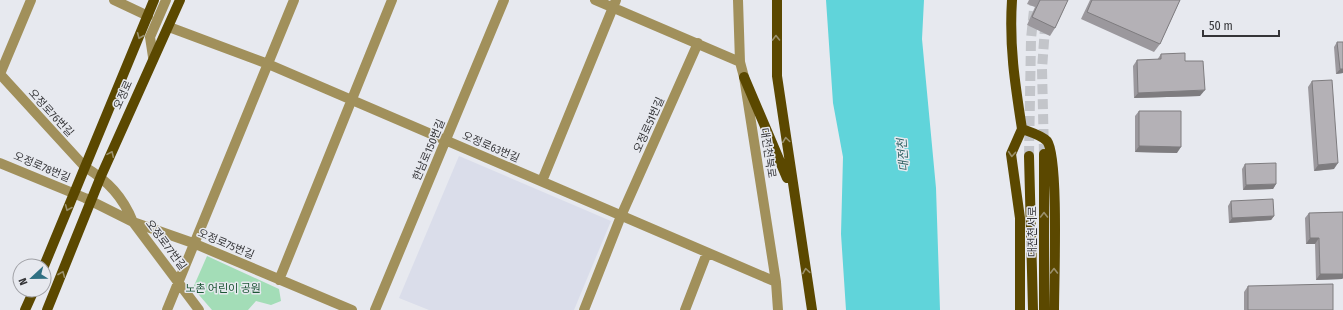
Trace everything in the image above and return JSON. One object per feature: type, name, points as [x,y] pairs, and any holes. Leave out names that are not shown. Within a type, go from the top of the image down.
[{"type":"main road","name":"오정로","points":[[47,258],[154,0]]},
{"type":"main road","name":"오정로","points":[[48,310],[101,176],[153,57],[169,27],[180,0]]},
{"type":"main road","points":[[777,0],[777,76],[793,193],[812,310]]},
{"type":"main road","points":[[1012,0],[1010,30],[1013,74],[1022,129],[1011,154],[1020,218],[1020,310]]},
{"type":"main road","points":[[744,77],[793,193]]},
{"type":"main road","points":[[1022,129],[1035,133],[1047,142],[1051,154],[1054,193],[1054,310]]},
{"type":"main road","name":"대전천서로","points":[[1044,154],[1044,310]]},
{"type":"main road","points":[[1029,156],[1033,310]]},
{"type":"main road","points":[[25,310],[30,298]]},
{"type":"street","points":[[0,74],[31,0]]},
{"type":"street","points":[[114,0],[148,16]]},
{"type":"street","points":[[153,57],[150,37],[166,0]]},
{"type":"street","points":[[179,283],[193,244],[294,0]]},
{"type":"street","points":[[280,280],[392,0]]},
{"type":"street","name":"한남로150번길","points":[[375,310],[504,0]]},
{"type":"street","points":[[595,0],[614,4],[740,62]]},
{"type":"street","name":"대전천북로","points":[[738,0],[740,62],[744,77],[776,282],[778,310]]},
{"type":"street","points":[[542,182],[614,4]]},
{"type":"street","name":"오정로63번길","points":[[169,27],[268,64],[776,282]]},
{"type":"street","name":"오정로51번길","points":[[621,216],[698,43]]},
{"type":"street","name":"오정로76번길","points":[[0,74],[85,167],[101,176],[126,205],[133,222]]},
{"type":"street","name":"오정로78번길","points":[[0,163],[74,194]]},
{"type":"street","points":[[74,194],[91,201]]},
{"type":"street","name":"오정로75번길","points":[[91,201],[133,222],[193,244],[352,310]]},
{"type":"street","points":[[584,310],[621,216]]},
{"type":"street","name":"오정로77번길","points":[[133,222],[199,310]]},
{"type":"street","points":[[685,310],[708,253]]},
{"type":"street","name":"오정로77번길","points":[[167,310],[179,283]]},
{"type":"shaded area","points":[[459,156],[611,221],[574,310],[429,310],[399,298]]},
{"type":"green space","name":"노촌 어린이 공원","points":[[207,256],[279,289],[281,301],[271,305],[256,301],[248,310],[212,310],[193,288]]},
{"type":"water","name":"대전천","points":[[826,0],[924,0],[922,39],[936,188],[940,310],[846,310],[841,234],[843,157],[833,103]]},
{"type":"building","points":[[1040,0],[1068,0],[1055,28],[1032,17]]},
{"type":"building","points":[[1092,0],[1180,0],[1160,44],[1087,12]]},
{"type":"building","points":[[1337,42],[1343,42],[1343,69],[1340,69]]},
{"type":"building","points":[[1185,53],[1185,61],[1203,61],[1205,90],[1138,93],[1137,60],[1161,59],[1161,54]]},
{"type":"building","points":[[1332,80],[1338,163],[1318,165],[1312,81]]},
{"type":"building","points":[[1139,111],[1181,111],[1181,147],[1139,146]]},
{"type":"building","points":[[1276,163],[1276,184],[1246,185],[1245,164]]},
{"type":"building","points":[[1273,199],[1274,216],[1232,218],[1231,201]]},
{"type":"building","points":[[1343,212],[1343,274],[1320,274],[1319,238],[1310,238],[1309,213]]},
{"type":"building","points":[[1333,284],[1333,310],[1248,310],[1248,286]]},
{"type":"tunnel","points":[[1029,156],[1031,39],[1035,0]]},
{"type":"tunnel","points":[[1044,154],[1042,69],[1047,0]]}]
